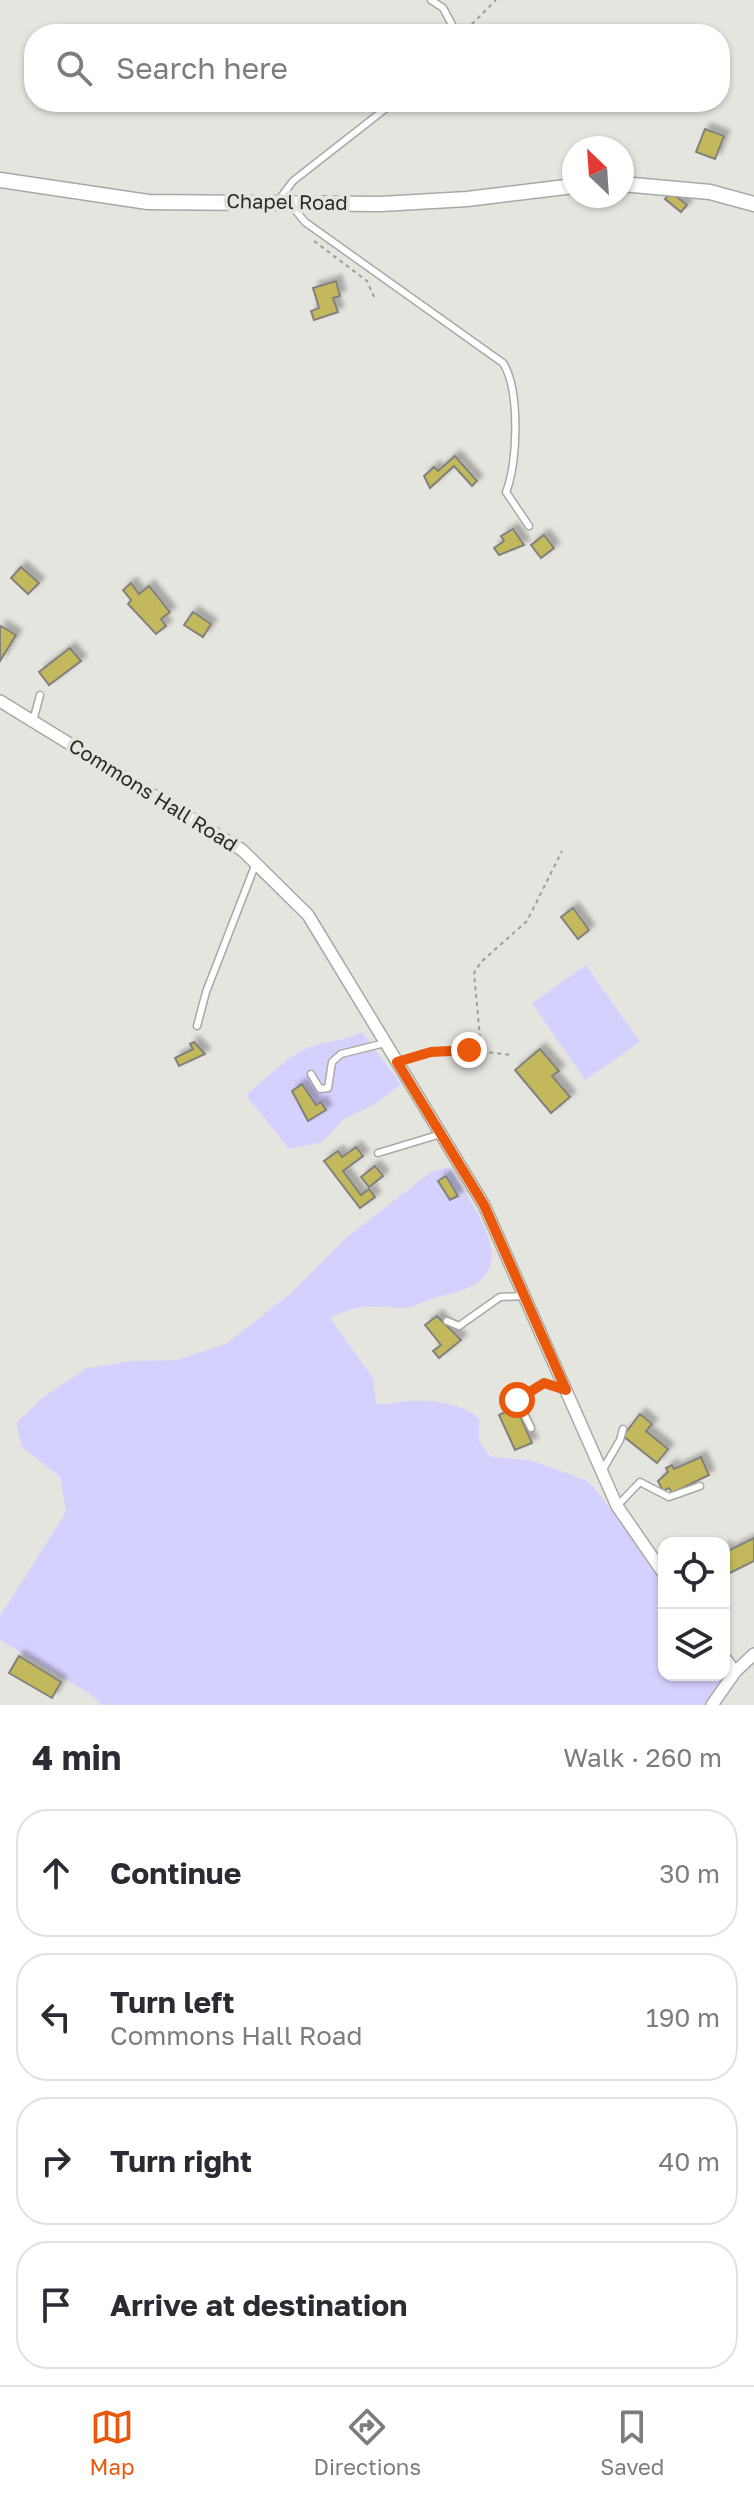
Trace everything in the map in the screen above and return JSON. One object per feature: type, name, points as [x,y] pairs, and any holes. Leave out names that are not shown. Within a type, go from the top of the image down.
[{"type":"street","name":"Chapel Road","points":[[0,180],[148,202],[396,203],[562,187]]},
{"type":"street","points":[[634,185],[710,192],[754,204]]},
{"type":"street","name":"Commons Hall Road","points":[[0,701],[242,850],[308,915],[484,1205],[617,1506],[658,1565]]},
{"type":"street","points":[[712,1705],[735,1672],[754,1654]]},
{"type":"street","points":[[730,1665],[735,1672]]},
{"type":"lane","points":[[431,0],[453,24]]},
{"type":"lane","points":[[381,112],[293,181],[284,201],[305,222],[503,363],[509,373],[513,402],[515,471],[506,492],[529,526]]},
{"type":"lane","points":[[33,721],[40,695]]},
{"type":"lane","points":[[197,1026],[206,992],[256,863]]},
{"type":"lane","points":[[311,1074],[320,1089],[328,1088],[332,1062],[341,1054],[385,1043]]},
{"type":"lane","points":[[378,1153],[441,1134]]},
{"type":"lane","points":[[447,1321],[459,1326],[500,1297],[524,1296]]},
{"type":"lane","points":[[531,1428],[517,1400],[544,1383],[566,1390]]},
{"type":"lane","points":[[602,1471],[623,1429]]},
{"type":"lane","points":[[617,1506],[640,1482],[669,1497],[700,1486]]},
{"type":"path","points":[[470,24],[496,0]]},
{"type":"path","points":[[305,222],[316,246],[367,281],[374,297]]},
{"type":"path","points":[[469,1050],[480,1037],[474,973],[481,962],[527,921],[562,851]]},
{"type":"path","points":[[397,1062],[431,1052],[469,1050],[512,1055]]},
{"type":"shaded area","points":[[586,965],[640,1042],[585,1080],[532,1003]]},
{"type":"shaded area","points":[[362,1032],[401,1084],[375,1104],[344,1119],[322,1142],[289,1149],[246,1095],[299,1053],[314,1045]]},
{"type":"shaded area","points":[[449,1167],[473,1205],[490,1244],[491,1261],[485,1276],[469,1288],[411,1307],[365,1307],[330,1318],[373,1378],[376,1403],[427,1401],[462,1408],[479,1418],[479,1441],[491,1457],[530,1460],[586,1480],[597,1491],[658,1571],[658,1681],[729,1681],[712,1705],[102,1705],[90,1694],[0,1640],[0,1616],[66,1512],[60,1477],[22,1447],[16,1423],[42,1398],[87,1368],[131,1361],[177,1360],[226,1344],[291,1293],[347,1237],[431,1172]]},
{"type":"building","points":[[705,129],[724,136],[715,159],[696,152]]},
{"type":"building","points":[[671,192],[687,205],[681,212],[665,199]]},
{"type":"building","points":[[336,281],[340,296],[333,298],[338,312],[314,320],[311,311],[319,308],[313,288]]},
{"type":"building","points":[[455,456],[477,481],[472,486],[454,466],[430,488],[424,476],[434,467],[438,471]]},
{"type":"building","points":[[513,529],[524,545],[499,555],[494,548],[504,541],[501,536]]},
{"type":"building","points":[[544,535],[554,548],[541,558],[531,545]]},
{"type":"building","points":[[21,567],[39,583],[28,594],[11,578]]},
{"type":"building","points":[[131,583],[139,594],[149,586],[170,612],[161,619],[166,626],[156,634],[128,604],[131,600],[123,590]]},
{"type":"building","points":[[193,612],[211,624],[203,637],[184,625]]},
{"type":"building","points":[[0,628],[16,635],[0,661]]},
{"type":"building","points":[[70,648],[81,661],[49,685],[39,672]]},
{"type":"building","points":[[573,908],[589,930],[578,939],[561,917]]},
{"type":"building","points":[[194,1042],[205,1054],[179,1066],[175,1058],[193,1049],[190,1044]]},
{"type":"building","points":[[540,1049],[559,1071],[552,1076],[570,1097],[551,1113],[515,1070]]},
{"type":"building","points":[[302,1084],[316,1105],[321,1102],[326,1110],[308,1121],[292,1091]]},
{"type":"building","points":[[356,1147],[363,1156],[343,1171],[361,1195],[369,1189],[375,1197],[360,1208],[324,1161],[338,1151],[342,1157]]},
{"type":"building","points":[[375,1166],[383,1176],[369,1187],[361,1177]]},
{"type":"building","points":[[446,1176],[458,1196],[450,1200],[438,1181]]},
{"type":"building","points":[[437,1316],[461,1340],[439,1358],[433,1351],[441,1345],[425,1325]]},
{"type":"building","points":[[516,1407],[532,1443],[515,1450],[499,1415]]},
{"type":"building","points":[[640,1414],[652,1424],[646,1431],[668,1449],[657,1463],[623,1436]]},
{"type":"building","points":[[701,1457],[709,1475],[672,1493],[669,1488],[663,1491],[658,1481],[668,1472],[666,1468],[672,1465],[674,1469]]},
{"type":"building","points":[[754,1538],[754,1561],[730,1573],[730,1550]]},
{"type":"building","points":[[19,1656],[61,1682],[52,1698],[9,1673]]},
{"type":"route","points":[[469,1050],[431,1052],[397,1062],[484,1205],[566,1390],[544,1383],[529,1389],[517,1400]]}]
